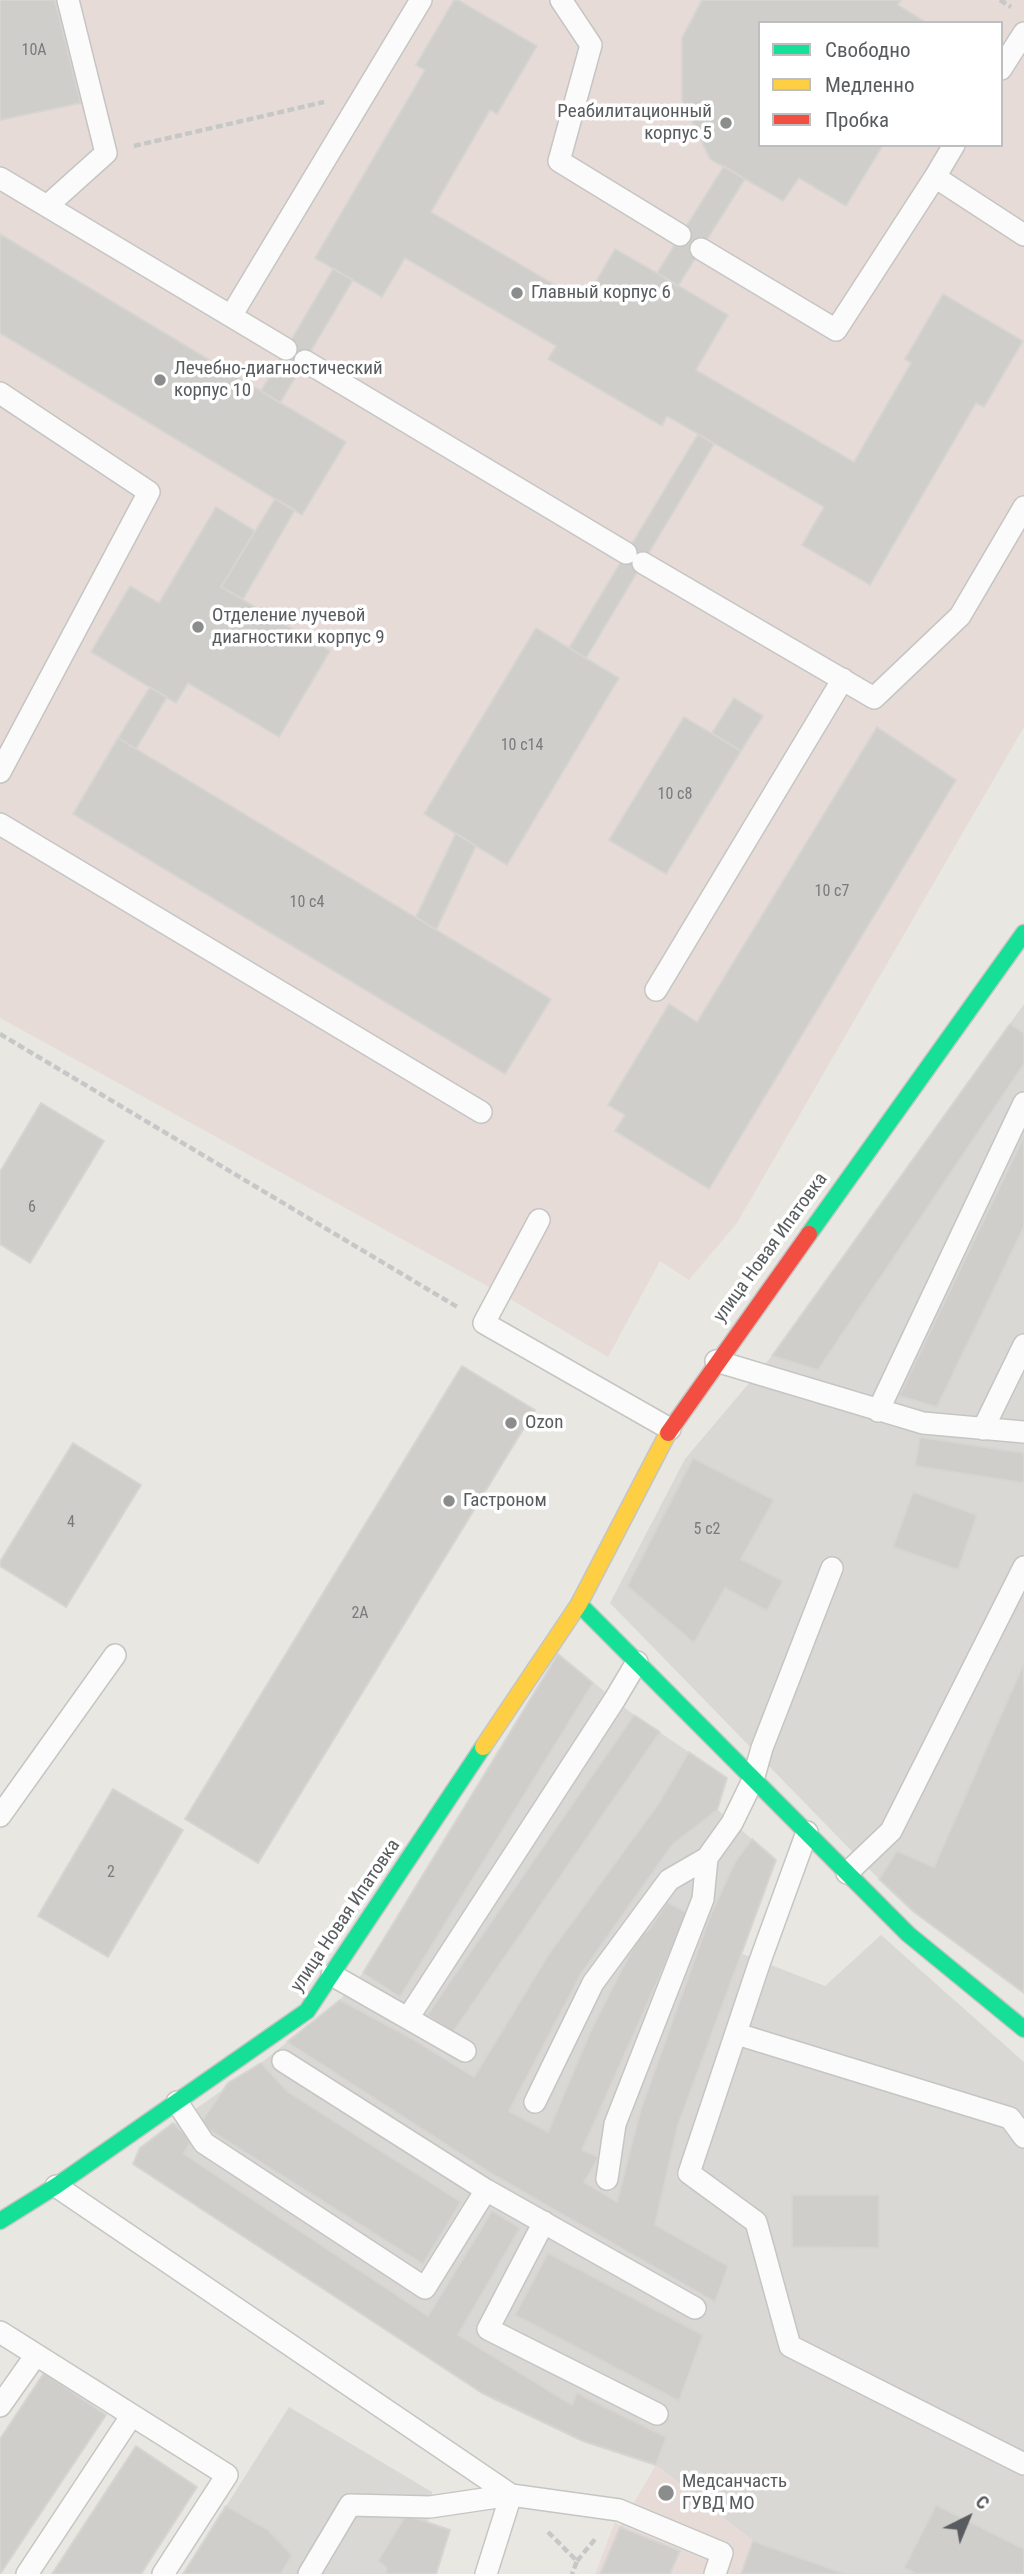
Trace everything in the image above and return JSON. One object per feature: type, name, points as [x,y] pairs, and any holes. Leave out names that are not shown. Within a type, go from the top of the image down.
[{"type":"street","name":"улица Новая Ипатовка","points":[[0,2221],[56,2186],[307,2011],[579,1604],[670,1429],[1024,933]]},
{"type":"street","points":[[579,1604],[908,1934],[1024,2029]]},
{"type":"lane","points":[[47,206],[106,153],[68,0]]},
{"type":"lane","points":[[231,316],[421,0]]},
{"type":"lane","points":[[561,0],[591,45],[559,161],[680,235]]},
{"type":"lane","points":[[1003,66],[1024,33]]},
{"type":"lane","points":[[701,248],[836,330],[953,147]]},
{"type":"lane","points":[[935,177],[1024,235]]},
{"type":"lane","points":[[0,178],[286,349]]},
{"type":"lane","points":[[305,361],[874,698],[960,616],[1024,507]]},
{"type":"lane","points":[[0,393],[149,492],[0,772]]},
{"type":"lane","points":[[656,990],[843,679]]},
{"type":"lane","points":[[0,824],[481,1112]]},
{"type":"lane","points":[[878,1411],[1024,1103]]},
{"type":"lane","points":[[539,1220],[484,1322],[670,1429]]},
{"type":"lane","points":[[983,1429],[1024,1345]]},
{"type":"lane","points":[[716,1361],[923,1423],[1024,1432]]},
{"type":"lane","points":[[847,1872],[891,1832],[1024,1567]]},
{"type":"lane","points":[[535,2102],[593,1983],[668,1880],[707,1858],[732,1823],[753,1780],[762,1748],[832,1568]]},
{"type":"lane","points":[[0,1816],[115,1655]]},
{"type":"lane","points":[[408,2018],[637,1662]]},
{"type":"lane","points":[[807,1832],[760,1961],[689,2173],[756,2222],[790,2346],[1024,2464]]},
{"type":"lane","points":[[607,2179],[615,2124],[703,1899],[707,1858]]},
{"type":"lane","points":[[332,1975],[465,2051]]},
{"type":"lane","points":[[737,2034],[1010,2118],[1024,2137]]},
{"type":"lane","points":[[283,2061],[486,2190],[695,2308]]},
{"type":"lane","points":[[177,2102],[204,2143],[425,2288],[486,2190]]},
{"type":"lane","points":[[56,2186],[511,2494]]},
{"type":"lane","points":[[544,2222],[488,2329],[657,2414]]},
{"type":"lane","points":[[0,2332],[227,2475],[163,2574]]},
{"type":"lane","points":[[0,2406],[36,2355]]},
{"type":"lane","points":[[27,2574],[132,2415]]},
{"type":"lane","points":[[486,2574],[511,2494]]},
{"type":"lane","points":[[309,2574],[351,2504],[430,2507],[511,2494],[619,2510],[722,2553],[715,2574]]},
{"type":"path","points":[[106,153],[366,92]]},
{"type":"path","points":[[0,1034],[484,1322]]},
{"type":"shaded area","points":[[0,0],[1024,0],[1024,727],[737,1223],[689,1280],[660,1261],[608,1357],[500,1293],[0,1018]]},
{"type":"shaded area","points":[[1024,1004],[1024,1993],[914,1912],[610,1603],[685,1459],[772,1356]]},
{"type":"shaded area","points":[[558,1654],[634,1715],[727,1778],[718,1810],[776,1860],[740,1953],[825,1986],[881,1935],[1024,2062],[1024,2574],[845,2574],[753,2541],[656,2465],[583,2441],[482,2393],[133,2164],[140,2148],[261,2063],[340,2000],[363,1973]]},
{"type":"shaded area","points":[[289,2407],[432,2492],[428,2522],[450,2530],[436,2574],[183,2574]]},
{"type":"shaded area","name":"Медсанчасть ГУВД МО","points":[[656,2465],[753,2541],[845,2574],[595,2574],[615,2522],[620,2526]]},
{"type":"building","points":[[0,0],[55,0],[81,103],[0,120]]},
{"type":"building","name":"Главный корпус 6","points":[[454,0],[537,46],[497,114],[490,110],[431,212],[584,302],[615,249],[657,273],[728,315],[696,370],[854,462],[911,363],[905,359],[943,294],[1023,341],[984,407],[976,403],[870,585],[802,545],[824,507],[667,416],[662,426],[548,359],[556,346],[405,258],[382,297],[315,258],[425,70],[416,65]]},
{"type":"building","name":"Реабилитационный корпус 5","points":[[702,0],[901,0],[898,5],[924,21],[758,21],[758,147],[882,147],[846,206],[799,178],[783,201],[710,159],[682,100],[682,38]]},
{"type":"building","points":[[724,166],[745,179],[678,286],[657,273]]},
{"type":"building","name":"Лечебно-диагностический корпус 10","points":[[0,234],[346,442],[302,515],[0,333]]},
{"type":"building","points":[[333,269],[353,280],[280,403],[261,391]]},
{"type":"building","points":[[698,434],[714,444],[586,658],[569,648]]},
{"type":"building","points":[[275,499],[295,510],[243,599],[221,587]]},
{"type":"building","name":"Отделение лучевой диагностики корпус 9","points":[[216,507],[255,531],[221,587],[330,651],[279,737],[188,683],[176,703],[91,652],[130,586],[159,603]]},
{"type":"building","points":[[536,628],[619,678],[507,865],[424,814]]},
{"type":"building","points":[[150,687],[167,697],[136,749],[118,738]]},
{"type":"building","points":[[734,698],[763,716],[741,751],[712,733]]},
{"type":"building","points":[[684,717],[741,751],[666,874],[609,840]]},
{"type":"building","points":[[877,727],[956,780],[709,1189],[615,1131],[625,1115],[608,1105],[669,1004],[697,1022]]},
{"type":"building","points":[[118,738],[551,999],[505,1074],[73,814]]},
{"type":"building","points":[[456,833],[476,846],[436,930],[416,917]]},
{"type":"building","points":[[1010,1024],[1024,1033],[1024,1064],[818,1370],[772,1356]]},
{"type":"building","points":[[41,1103],[104,1141],[30,1263],[0,1244],[0,1172]]},
{"type":"building","points":[[1024,1136],[1024,1227],[937,1407],[899,1396]]},
{"type":"building","points":[[462,1366],[535,1410],[258,1863],[185,1819]]},
{"type":"building","points":[[920,1437],[1024,1453],[1024,1483],[915,1466]]},
{"type":"building","points":[[73,1443],[141,1485],[66,1607],[0,1566],[0,1562]]},
{"type":"building","points":[[693,1458],[774,1500],[741,1559],[783,1581],[767,1611],[725,1588],[694,1643],[627,1586]]},
{"type":"building","points":[[913,1492],[977,1515],[958,1570],[893,1547]]},
{"type":"building","points":[[558,1654],[593,1683],[400,1997],[363,1973]]},
{"type":"building","points":[[1024,1663],[1024,1993],[914,1912],[879,1879],[897,1851],[934,1867]]},
{"type":"building","points":[[634,1715],[660,1732],[453,2032],[427,2015]]},
{"type":"building","points":[[689,1752],[727,1778],[717,1810],[672,1845],[581,1974],[509,2111],[548,2132],[592,2028],[641,1932],[648,1931],[667,1902],[688,1913],[582,2150],[599,2157],[584,2182],[617,2202],[640,2112],[710,1916],[735,1862],[752,1839],[776,1860],[678,2125],[655,2225],[728,2266],[715,2302],[489,2172],[287,2042],[340,2000],[411,2038],[474,2077],[549,1954],[659,1803]]},
{"type":"building","points":[[113,1789],[183,1830],[108,1957],[38,1916]]},
{"type":"building","points":[[261,2063],[288,2092],[461,2202],[423,2264],[200,2124],[228,2083]]},
{"type":"building","points":[[173,2123],[191,2140],[184,2154],[428,2316],[492,2211],[520,2228],[458,2335],[572,2405],[577,2393],[666,2437],[656,2465],[583,2441],[482,2393],[133,2164],[140,2148]]},
{"type":"building","points":[[792,2195],[879,2195],[879,2248],[792,2247]]},
{"type":"building","points":[[548,2253],[703,2335],[679,2401],[515,2315]]},
{"type":"building","points":[[44,2373],[106,2415],[0,2574],[0,2439]]},
{"type":"building","points":[[136,2446],[197,2487],[141,2574],[52,2574]]},
{"type":"building","points":[[936,2505],[1024,2549],[1024,2574],[916,2574],[904,2568]]},
{"type":"building","points":[[226,2506],[268,2530],[292,2555],[281,2574],[183,2574]]},
{"type":"building","points":[[406,2515],[450,2530],[436,2574],[386,2574],[387,2568],[378,2561]]},
{"type":"building","points":[[620,2527],[680,2551],[670,2574],[600,2574]]},
{"type":"building","points":[[753,2541],[845,2574],[741,2574]]},
{"type":"traffic: fast","points":[[809,1234],[1024,933]]},
{"type":"traffic: fast","points":[[579,1604],[908,1934],[1024,2029]]},
{"type":"traffic: fast","points":[[0,2221],[56,2186],[307,2011],[483,1747]]},
{"type":"traffic: slow","points":[[483,1747],[579,1604],[668,1433]]},
{"type":"traffic: jam","points":[[668,1433],[809,1234]]},
{"type":"place","name":"Реабилитационный корпус 5","points":[[726,123]]},
{"type":"place","name":"Главный корпус 6","points":[[517,293]]},
{"type":"place","name":"Лечебно-диагностический корпус 10","points":[[160,380]]},
{"type":"place","name":"Отделение лучевой диагностики корпус 9","points":[[198,627]]},
{"type":"place","name":"Ozon","points":[[511,1423]]},
{"type":"place","name":"Гастроном","points":[[449,1501]]},
{"type":"place","name":"Медсанчасть ГУВД МО","points":[[666,2493]]}]
